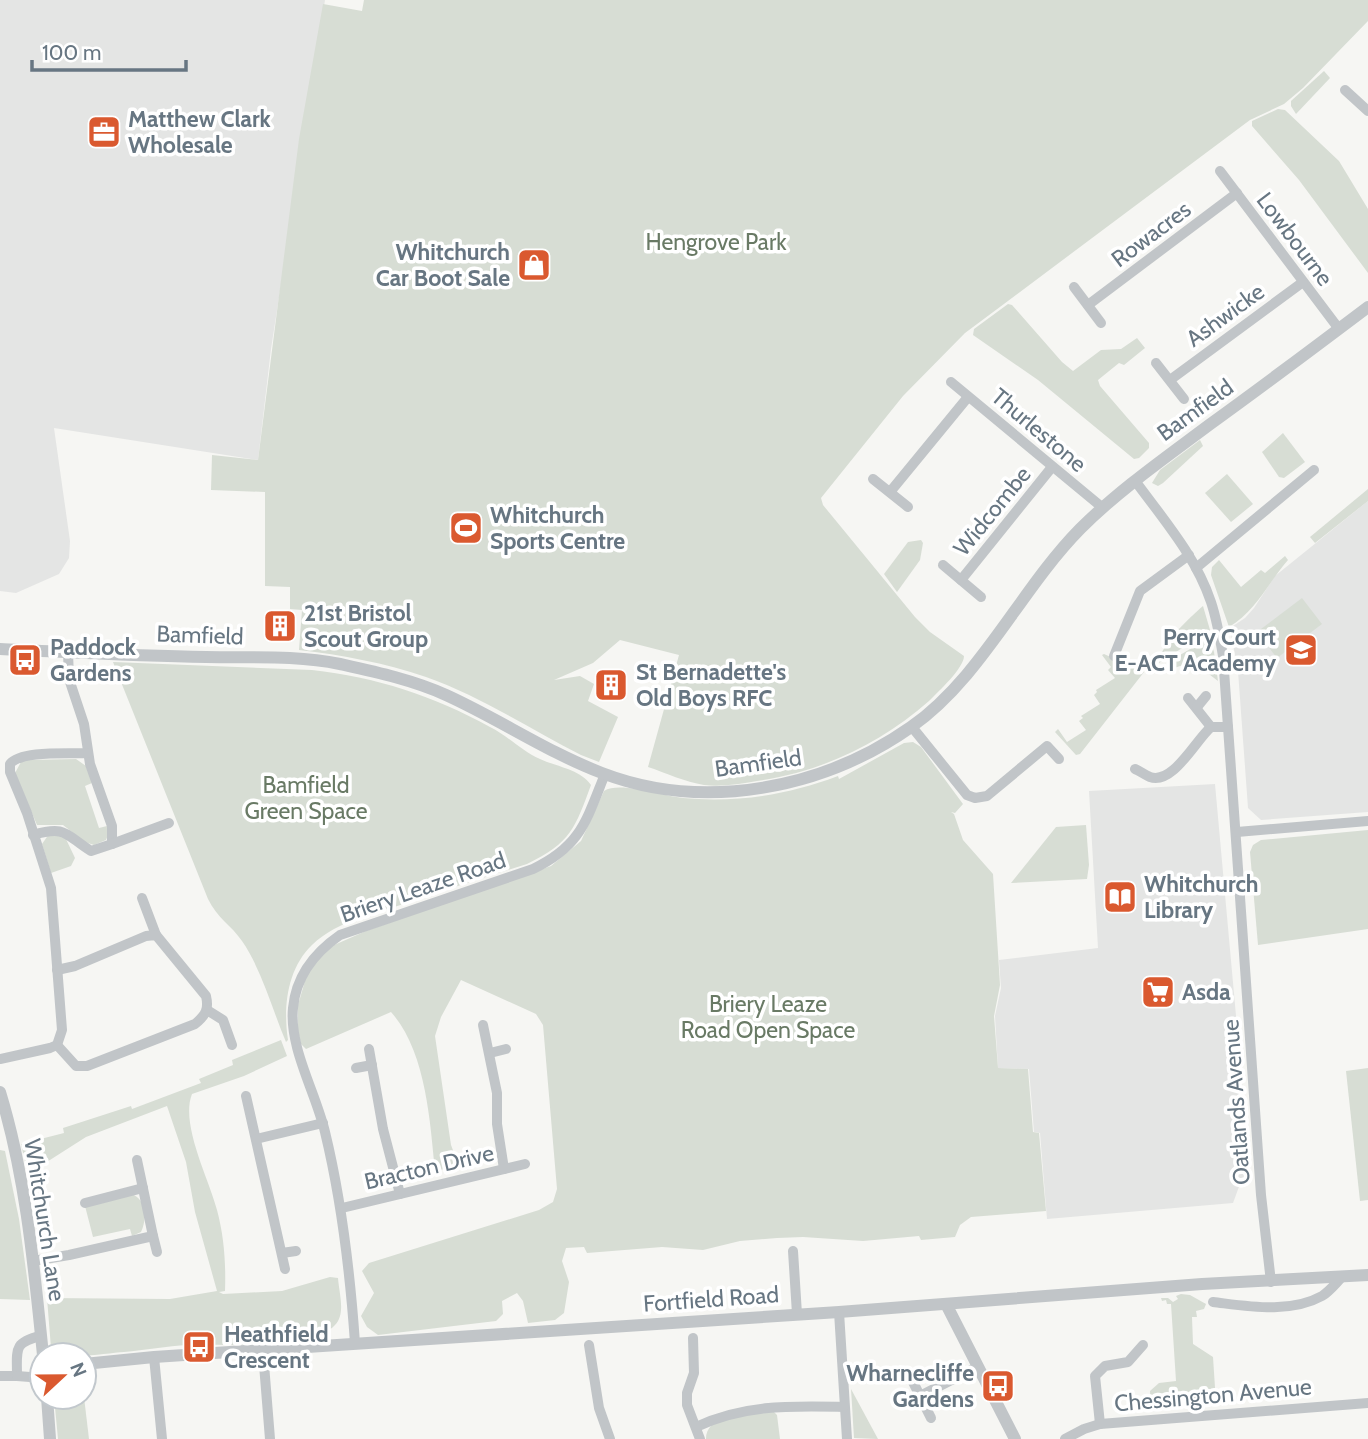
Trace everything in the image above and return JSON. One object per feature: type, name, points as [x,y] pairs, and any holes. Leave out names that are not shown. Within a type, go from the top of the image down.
[{"type":"street","points":[[1345,90],[1366,104]]},
{"type":"street","name":"Lowbourne","points":[[1220,171],[1339,329]]},
{"type":"street","name":"Rowacres","points":[[1088,305],[1237,193]]},
{"type":"street","name":"Ashwicke","points":[[1170,380],[1303,282]]},
{"type":"street","points":[[1074,287],[1101,323]]},
{"type":"street","name":"Bamfield","points":[[0,649],[312,659],[343,665],[392,676],[445,694],[566,758],[605,775],[646,785],[701,792],[771,787],[823,774],[847,764],[912,727],[938,705],[959,683],[1055,557],[1103,508],[1368,307]]},
{"type":"street","points":[[1156,363],[1184,400]]},
{"type":"street","name":"Thurlestone","points":[[951,382],[1103,508]]},
{"type":"street","points":[[890,492],[968,397]]},
{"type":"street","name":"Widcombe","points":[[961,580],[1052,467]]},
{"type":"street","points":[[1196,568],[1314,470]]},
{"type":"street","points":[[873,478],[908,507]]},
{"type":"street","name":"Oatlands Avenue","points":[[1136,482],[1196,568],[1211,602],[1223,656],[1261,1195],[1271,1282]]},
{"type":"street","points":[[1114,656],[1140,591],[1189,555]]},
{"type":"street","name":"Widcombe","points":[[943,565],[981,597]]},
{"type":"street","points":[[68,652],[69,679],[84,724],[87,753],[112,825],[112,844]]},
{"type":"street","points":[[1197,707],[1206,696]]},
{"type":"street","points":[[1188,698],[1211,727]]},
{"type":"street","points":[[912,727],[967,795],[975,799],[986,796],[1047,746],[1059,759]]},
{"type":"street","points":[[1135,769],[1152,778],[1164,777],[1173,772],[1211,727],[1228,727]]},
{"type":"street","points":[[57,1045],[62,1030],[52,897],[10,772],[10,764],[14,759],[30,755],[87,753]]},
{"type":"street","name":"Briery Leaze Road","points":[[355,1343],[342,1208],[323,1124],[292,1026],[297,986],[314,956],[340,935],[533,869],[552,860],[571,844],[583,829],[605,775]]},
{"type":"street","points":[[1237,832],[1368,821]]},
{"type":"street","points":[[33,835],[58,830],[91,851],[169,823]]},
{"type":"street","points":[[57,1045],[76,1066],[87,1066],[195,1024],[205,1016],[206,996],[156,935],[142,898]]},
{"type":"street","points":[[57,970],[75,966],[146,936],[156,935]]},
{"type":"street","points":[[207,1010],[223,1020],[232,1045]]},
{"type":"street","points":[[482,1025],[490,1053],[504,1169]]},
{"type":"street","points":[[0,1059],[57,1045]]},
{"type":"street","points":[[369,1049],[383,1129],[400,1194]]},
{"type":"street","points":[[490,1053],[506,1049]]},
{"type":"street","points":[[356,1068],[372,1065]]},
{"type":"street","name":"Whitchurch Lane","points":[[0,1092],[19,1175],[33,1261],[42,1341]]},
{"type":"street","points":[[246,1096],[285,1269]]},
{"type":"street","points":[[256,1139],[323,1124]]},
{"type":"street","points":[[137,1160],[157,1252]]},
{"type":"street","name":"Bracton Drive","points":[[342,1208],[525,1164]]},
{"type":"street","points":[[85,1203],[143,1188]]},
{"type":"street","points":[[33,1261],[153,1236]]},
{"type":"street","points":[[282,1253],[296,1251]]},
{"type":"street","points":[[793,1251],[797,1314]]},
{"type":"street","name":"Fortfield Road","points":[[98,1363],[839,1312],[1202,1284],[1368,1275]]},
{"type":"street","points":[[1213,1302],[1280,1307],[1323,1296],[1342,1277]]},
{"type":"street","points":[[1241,1293],[1243,1306]]},
{"type":"street","points":[[946,1304],[1015,1439]]},
{"type":"street","points":[[839,1312],[847,1439]]},
{"type":"street","points":[[17,1376],[20,1344],[23,1340],[41,1335]]},
{"type":"street","points":[[693,1338],[694,1373],[687,1393],[687,1405],[700,1439]]},
{"type":"street","points":[[1100,1424],[1095,1376],[1105,1366],[1128,1362],[1143,1345]]},
{"type":"street","points":[[589,1346],[599,1408],[610,1439]]},
{"type":"street","points":[[263,1352],[270,1439]]},
{"type":"street","points":[[154,1357],[162,1439]]},
{"type":"street","points":[[920,1396],[977,1367]]},
{"type":"street","points":[[0,1376],[28,1377]]},
{"type":"street","points":[[912,1380],[931,1418]]},
{"type":"street","name":"Chessington Avenue","points":[[1065,1439],[1100,1424],[1368,1403]]},
{"type":"street","points":[[696,1427],[728,1413],[749,1409],[777,1406],[844,1407]]},
{"type":"street","points":[[48,1411],[50,1439]]},
{"type":"shaded area","points":[[0,0],[325,0],[271,349],[258,460],[54,428],[70,541],[69,558],[59,574],[16,593],[0,591]]},
{"type":"shaded area","name":"Perry Court E-ACT Academy","points":[[1368,501],[1368,812],[1261,820],[1248,808],[1238,671],[1230,628],[1254,608],[1275,576]]},
{"type":"shaded area","points":[[1215,784],[1250,1170],[1247,1179],[1240,1184],[1233,1203],[1047,1219],[1040,1133],[1034,1132],[1029,1069],[998,1068],[995,1016],[1001,988],[999,960],[1098,948],[1089,791]]},
{"type":"green space","name":"Hengrove Park","points":[[364,0],[1368,0],[1368,21],[1284,104],[1250,120],[965,333],[903,396],[821,498],[823,505],[915,617],[930,632],[964,656],[950,680],[910,716],[849,754],[781,777],[710,786],[648,767],[679,655],[620,640],[593,663],[554,680],[580,676],[594,684],[588,701],[618,717],[599,762],[581,755],[505,713],[426,677],[363,660],[299,650],[302,610],[290,609],[290,587],[265,586],[265,492],[211,490],[212,455],[258,460],[299,139],[323,4],[362,11]]},
{"type":"green space","points":[[1324,71],[1330,78],[1296,114],[1291,101]]},
{"type":"green space","points":[[1278,109],[1285,110],[1339,161],[1368,209],[1368,273],[1299,180],[1252,126],[1252,121]]},
{"type":"green space","points":[[1008,304],[1012,305],[1073,371],[1101,350],[1121,349],[1137,338],[1145,348],[1124,365],[1119,363],[1098,380],[1100,386],[1149,443],[1149,448],[1139,458],[1134,459],[1038,380],[973,335],[974,329]]},
{"type":"green space","points":[[1283,433],[1305,462],[1284,478],[1279,477],[1262,452]]},
{"type":"green space","points":[[1200,440],[1203,446],[1163,483],[1158,486],[1152,483],[1160,470]]},
{"type":"green space","points":[[1227,474],[1253,504],[1231,522],[1205,493]]},
{"type":"green space","points":[[1368,489],[1368,501],[1315,543],[1310,537]]},
{"type":"green space","points":[[921,540],[923,543],[920,560],[897,592],[884,574],[908,542]]},
{"type":"green space","points":[[1285,556],[1288,560],[1254,605],[1229,627],[1211,575],[1212,567],[1219,560],[1241,587],[1261,570],[1265,573]]},
{"type":"green space","points":[[1302,598],[1322,624],[1277,658],[1257,632]]},
{"type":"green space","points":[[1203,606],[1210,630],[1159,663],[1169,640]]},
{"type":"green space","points":[[1209,638],[1218,681],[1193,662],[1158,673],[1180,655]]},
{"type":"green space","points":[[1102,655],[1144,672],[1080,754],[1076,755],[1055,732],[1058,729],[1067,742],[1086,730],[1079,721],[1083,718],[1081,716],[1100,704],[1094,695],[1096,690],[1115,678],[1108,670],[1111,667]]},
{"type":"green space","name":"Bamfield Green Space","points":[[113,662],[312,670],[382,683],[426,697],[469,716],[497,731],[533,756],[581,775],[591,785],[570,833],[542,856],[527,864],[358,918],[322,936],[304,955],[292,977],[287,1002],[286,1042],[249,952],[208,899]]},
{"type":"green space","name":"Briery Leaze Road Open Space","points":[[913,742],[921,747],[963,804],[955,813],[951,812],[963,840],[993,874],[1000,985],[994,1016],[998,1068],[1028,1069],[1033,1132],[1039,1133],[1046,1211],[971,1217],[960,1225],[955,1237],[921,1240],[919,1236],[863,1241],[803,1237],[740,1241],[703,1250],[662,1247],[587,1253],[584,1247],[566,1248],[562,1261],[569,1282],[564,1313],[555,1320],[528,1323],[523,1301],[517,1293],[502,1301],[503,1314],[496,1321],[378,1335],[367,1327],[361,1316],[374,1293],[362,1271],[369,1263],[539,1210],[553,1202],[557,1189],[543,1025],[536,1014],[461,980],[441,1017],[435,1036],[451,1145],[459,1166],[435,1171],[428,1109],[419,1066],[403,1028],[391,1012],[306,1049],[301,1044],[298,1005],[307,974],[325,949],[366,931],[551,866],[581,841],[604,791],[611,788],[630,788],[674,797],[703,799],[762,796],[838,776],[839,779],[904,743]]},
{"type":"green space","points":[[76,759],[86,766],[92,783],[85,786],[99,828],[107,826],[106,840],[94,845],[85,842],[63,825],[37,825],[15,773],[21,762],[27,760]]},
{"type":"green space","points":[[1086,825],[1089,865],[1087,879],[1011,883],[1056,827]]},
{"type":"green space","points":[[1368,830],[1368,929],[1258,945],[1250,852],[1253,845],[1261,840]]},
{"type":"green space","points":[[49,834],[65,837],[75,858],[71,866],[51,873],[42,844]]},
{"type":"green space","points":[[281,1040],[287,1056],[244,1076],[192,1094],[189,1106],[193,1136],[217,1210],[223,1240],[225,1291],[219,1292],[282,1291],[330,1277],[338,1278],[341,1303],[340,1315],[335,1325],[308,1339],[288,1342],[180,1346],[98,1355],[98,1341],[50,1341],[47,1298],[170,1299],[217,1291],[195,1212],[186,1162],[167,1106],[86,1137],[28,1174],[21,1144],[64,1133],[63,1128],[131,1106],[132,1109],[201,1083],[199,1079],[233,1065],[232,1060]]},
{"type":"green space","points":[[1368,1068],[1368,1200],[1360,1201],[1346,1071]]},
{"type":"green space","points":[[0,1150],[5,1151],[19,1219],[30,1300],[0,1299]]},
{"type":"green space","points":[[131,1194],[143,1205],[144,1222],[141,1232],[132,1236],[130,1229],[93,1237],[85,1206]]},
{"type":"green space","points":[[1190,1295],[1206,1304],[1204,1309],[1196,1311],[1197,1317],[1192,1317],[1193,1344],[1213,1357],[1216,1403],[1212,1399],[1208,1404],[1151,1411],[1150,1391],[1159,1383],[1176,1381],[1171,1304],[1161,1298],[1168,1298],[1173,1302],[1178,1299],[1176,1296]]},
{"type":"green space","points":[[851,1389],[878,1439],[854,1438]]},
{"type":"green space","points":[[55,1411],[86,1411],[89,1439],[58,1439]]},
{"type":"green space","points":[[774,1412],[777,1415],[780,1439],[706,1439],[708,1430],[722,1419]]},
{"type":"place","name":"Matthew Clark Wholesale","points":[[104,132]]},
{"type":"place","name":"Whitchurch Car Boot Sale","points":[[534,265]]},
{"type":"place","name":"Whitchurch Sports Centre","points":[[466,528]]},
{"type":"place","name":"21st Bristol Scout Group","points":[[280,626]]},
{"type":"place","name":"Perry Court E-ACT Academy","points":[[1301,650]]},
{"type":"place","name":"Paddock Gardens","points":[[25,660]]},
{"type":"place","name":"St Bernadette's Old Boys RFC","points":[[611,685]]},
{"type":"place","name":"Whitchurch Library","points":[[1120,897]]},
{"type":"place","name":"Asda","points":[[1158,992]]},
{"type":"place","name":"Heathfield Crescent","points":[[199,1347]]},
{"type":"place","name":"Wharnecliffe Gardens","points":[[998,1386]]}]
